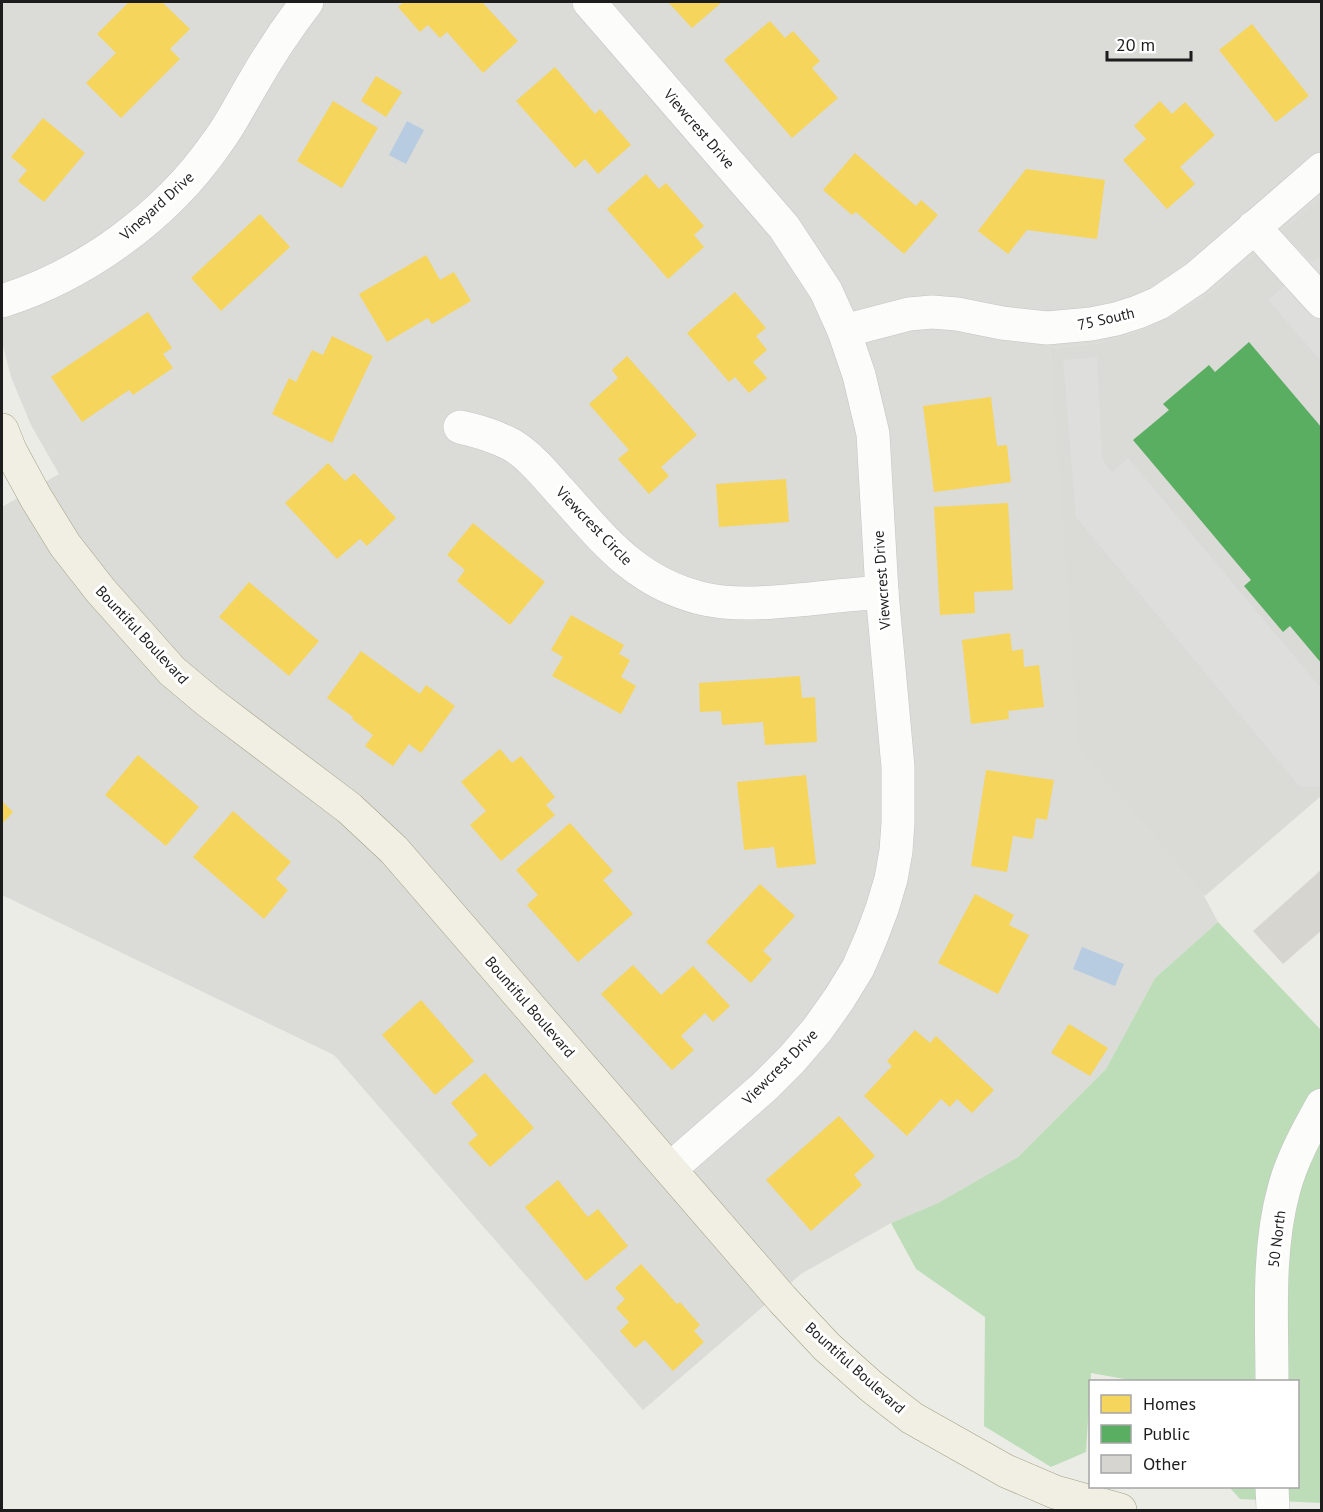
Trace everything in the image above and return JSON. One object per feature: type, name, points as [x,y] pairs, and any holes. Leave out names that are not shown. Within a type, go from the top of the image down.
[{"type":"main road","name":"Bountiful Boulevard","points":[[2,430],[36,498],[65,545],[138,634],[172,671],[209,702],[349,808],[394,850],[782,1299],[827,1347],[912,1419],[1006,1471],[1054,1492],[1120,1510]]},
{"type":"street","name":"Vineyard Drive","points":[[2,301],[57,279],[84,265],[140,225],[167,201],[216,146],[268,58],[307,2]]},
{"type":"street","name":"Viewcrest Drive","points":[[589,2],[784,227],[826,291],[844,331],[859,375],[873,434],[882,592],[898,767],[896,851],[891,879],[882,909],[858,968],[817,1030],[792,1059],[764,1087],[670,1169]]},
{"type":"street","name":"75 South","points":[[844,331],[909,314],[932,312],[1047,328],[1084,326],[1138,312],[1159,303],[1196,278],[1322,169]]},
{"type":"street","points":[[1254,227],[1322,302]]},
{"type":"street","name":"Viewcrest Circle","points":[[460,427],[488,434],[513,446],[535,463],[626,561],[647,577],[672,588],[700,598],[732,603],[766,603],[882,592]]},
{"type":"street","name":"50 North","points":[[1272,1380],[1272,1256],[1276,1224],[1284,1188],[1296,1155],[1322,1105]]},
{"type":"street","points":[[1272,1488],[1273,1510]]},
{"type":"shaded area","points":[[2,2],[1321,2],[1321,197],[1211,291],[1181,311],[1139,331],[1102,343],[1050,348],[1051,361],[1204,896],[1218,922],[1155,978],[1106,1069],[1018,1157],[938,1203],[891,1223],[801,1274],[643,1410],[334,1055],[2,895],[2,507],[59,474],[31,425],[11,377],[2,342]]},
{"type":"shaded area","points":[[1321,197],[1321,796],[1205,896],[1079,748],[1050,348],[1102,343],[1139,331],[1181,311],[1211,291]]},
{"type":"shaded area","points":[[1291,241],[1310,261],[1321,257],[1321,361],[1268,300],[1284,284],[1266,262]]},
{"type":"shaded area","points":[[1097,357],[1102,453],[1107,466],[1112,472],[1128,458],[1319,686],[1321,684],[1321,787],[1300,787],[1076,517],[1063,360]]},
{"type":"green space","points":[[1218,922],[1321,1030],[1321,1503],[1240,1499],[1230,1488],[1299,1488],[1299,1380],[1130,1380],[1091,1373],[1086,1452],[1051,1467],[984,1426],[985,1317],[916,1269],[891,1223],[938,1203],[1018,1157],[1106,1069],[1155,978]]},
{"type":"water","points":[[407,121],[424,130],[406,164],[389,155]]},
{"type":"water","points":[[1082,947],[1124,964],[1115,986],[1073,969]]},
{"type":"building: Homes","points":[[129,2],[162,2],[190,29],[170,49],[180,59],[121,118],[86,83],[116,53],[97,34]]},
{"type":"building: Homes","points":[[404,2],[482,2],[518,41],[483,73],[447,32],[440,38],[428,25],[420,32],[398,7]]},
{"type":"building: Homes","points":[[668,2],[722,2],[692,28]]},
{"type":"building: Homes","points":[[770,21],[785,38],[793,31],[820,61],[812,68],[838,98],[792,138],[724,60]]},
{"type":"building: Homes","points":[[1252,24],[1309,96],[1276,122],[1219,50]]},
{"type":"building: Homes","points":[[555,67],[595,114],[600,109],[631,145],[598,174],[585,159],[575,168],[516,101]]},
{"type":"building: Homes","points":[[376,76],[402,92],[386,117],[361,101]]},
{"type":"building: Homes","points":[[333,101],[378,128],[342,188],[297,161]]},
{"type":"building: Homes","points":[[1160,101],[1172,114],[1185,102],[1215,135],[1180,167],[1195,184],[1167,209],[1123,160],[1146,139],[1134,126]]},
{"type":"building: Homes","points":[[43,118],[85,153],[44,202],[18,181],[27,170],[11,157]]},
{"type":"building: Homes","points":[[855,153],[916,206],[921,200],[938,215],[904,254],[856,212],[852,215],[823,190]]},
{"type":"building: Homes","points":[[1026,169],[1105,180],[1097,239],[1027,230],[1008,254],[978,231]]},
{"type":"building: Homes","points":[[646,174],[659,189],[666,183],[704,226],[694,235],[704,247],[668,279],[607,209]]},
{"type":"building: Homes","points":[[260,214],[290,247],[221,311],[191,278]]},
{"type":"building: Homes","points":[[426,255],[440,280],[454,272],[471,301],[432,324],[428,318],[387,342],[359,294]]},
{"type":"building: Homes","points":[[735,292],[766,328],[756,336],[767,350],[753,362],[767,378],[749,393],[735,377],[729,382],[687,333]]},
{"type":"building: Homes","points":[[148,312],[172,348],[163,354],[173,368],[133,395],[129,390],[82,422],[51,377]]},
{"type":"building: Homes","points":[[332,336],[373,356],[332,443],[272,414],[289,378],[296,382],[312,350],[323,355]]},
{"type":"building: Homes","points":[[627,356],[697,435],[661,467],[669,476],[649,494],[618,459],[629,450],[589,404],[618,378],[612,370]]},
{"type":"building: Homes","points":[[991,397],[997,446],[1007,445],[1011,482],[934,492],[923,406]]},
{"type":"building: Homes","points":[[328,463],[345,481],[354,473],[396,518],[367,546],[360,539],[337,559],[285,503]]},
{"type":"building: Homes","points":[[786,479],[789,522],[719,527],[716,484]]},
{"type":"building: Homes","points":[[1008,503],[1013,590],[974,592],[975,613],[940,615],[934,507]]},
{"type":"building: Homes","points":[[473,523],[545,582],[510,625],[457,581],[465,570],[447,555]]},
{"type":"building: Homes","points":[[249,582],[319,641],[289,676],[219,617]]},
{"type":"building: Homes","points":[[571,615],[624,645],[619,654],[630,660],[621,677],[636,686],[621,714],[552,676],[563,657],[551,650]]},
{"type":"building: Homes","points":[[1010,633],[1012,651],[1023,649],[1024,667],[1039,665],[1044,707],[1008,711],[1009,719],[971,724],[962,640]]},
{"type":"building: Homes","points":[[361,651],[420,694],[426,685],[455,706],[421,753],[409,744],[393,766],[365,746],[373,735],[327,698]]},
{"type":"building: Homes","points":[[800,676],[802,698],[815,697],[817,742],[765,745],[763,722],[722,725],[721,711],[700,712],[699,683]]},
{"type":"building: Homes","points":[[500,749],[512,763],[521,756],[555,797],[546,805],[555,815],[501,861],[470,825],[486,811],[461,782]]},
{"type":"building: Homes","points":[[138,755],[199,807],[166,846],[105,795]]},
{"type":"building: Homes","points":[[986,770],[1054,780],[1047,820],[1036,818],[1033,839],[1013,836],[1007,872],[971,866]]},
{"type":"building: Homes","points":[[806,775],[816,864],[777,868],[774,847],[744,850],[737,782]]},
{"type":"building: Homes","points":[[2,801],[13,812],[2,824]]},
{"type":"building: Homes","points":[[233,811],[291,862],[276,879],[288,890],[264,919],[193,857]]},
{"type":"building: Homes","points":[[570,823],[613,871],[603,880],[633,914],[578,962],[527,905],[538,895],[516,870]]},
{"type":"building: Homes","points":[[760,884],[795,916],[763,951],[772,959],[751,983],[706,942]]},
{"type":"building: Homes","points":[[975,894],[1014,915],[1009,925],[1029,935],[998,994],[938,963]]},
{"type":"building: Homes","points":[[633,965],[661,995],[693,966],[730,1006],[713,1022],[705,1013],[681,1036],[694,1050],[672,1070],[601,994]]},
{"type":"building: Homes","points":[[421,1000],[474,1061],[435,1095],[382,1035]]},
{"type":"building: Homes","points":[[1069,1024],[1108,1048],[1090,1076],[1051,1053]]},
{"type":"building: Homes","points":[[915,1030],[930,1043],[936,1036],[994,1090],[972,1113],[957,1099],[950,1107],[941,1099],[907,1136],[864,1096],[892,1066],[887,1061]]},
{"type":"building: Homes","points":[[485,1073],[534,1128],[490,1167],[468,1143],[478,1135],[451,1103]]},
{"type":"building: Homes","points":[[839,1116],[875,1156],[854,1175],[862,1185],[811,1231],[766,1180]]},
{"type":"building: Homes","points":[[558,1180],[588,1217],[598,1209],[628,1246],[586,1281],[525,1207]]},
{"type":"building: Homes","points":[[641,1264],[677,1304],[680,1302],[700,1325],[694,1331],[704,1342],[673,1371],[645,1340],[635,1348],[620,1331],[629,1322],[616,1308],[625,1299],[615,1288]]},
{"type":"building: Public","points":[[1249,342],[1322,428],[1322,664],[1290,626],[1283,632],[1244,586],[1251,580],[1133,440],[1169,410],[1163,404],[1209,365],[1215,372]]},
{"type":"building: Other","points":[[1322,869],[1322,930],[1283,964],[1253,931]]}]
